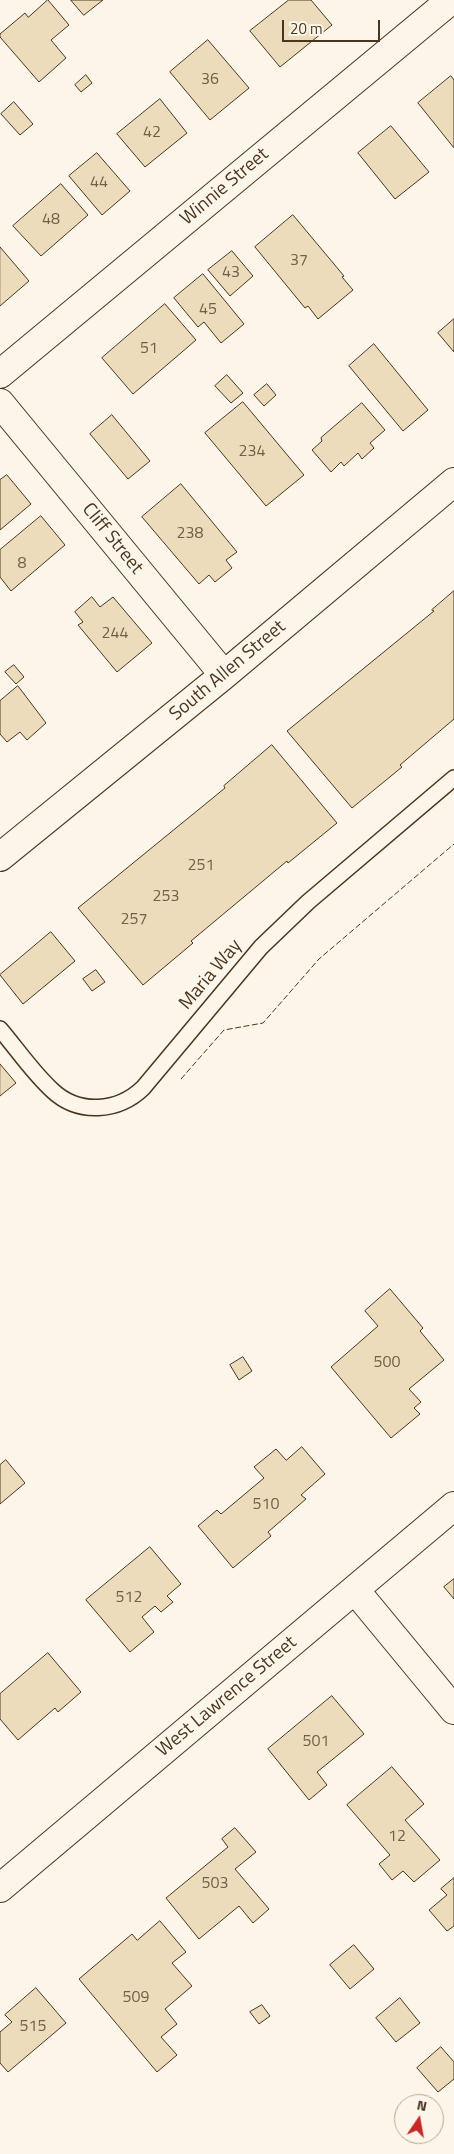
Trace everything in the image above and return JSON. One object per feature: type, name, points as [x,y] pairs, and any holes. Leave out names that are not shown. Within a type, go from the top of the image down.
[{"type":"street","name":"Winnie Street","points":[[0,374],[451,0]]},
{"type":"street","name":"Cliff Street","points":[[0,403],[224,674]]},
{"type":"street","name":"South Allen Street","points":[[0,857],[224,674],[454,482]]},
{"type":"street","name":"West Lawrence Street","points":[[0,1888],[454,1506]]},
{"type":"street","points":[[355,1590],[454,1710]]},
{"type":"lane","name":"Maria Way","points":[[0,1029],[45,1083],[60,1097],[78,1105],[94,1107],[108,1107],[128,1100],[144,1088],[261,948],[308,902],[454,778]]},
{"type":"building","points":[[48,0],[69,25],[51,40],[66,58],[39,82],[0,37],[0,34],[25,13],[28,17]]},
{"type":"building","points":[[71,0],[103,0],[84,15]]},
{"type":"building","points":[[289,0],[311,0],[332,25],[280,67],[250,31]]},
{"type":"building","points":[[208,40],[249,88],[210,120],[170,72]]},
{"type":"building","points":[[86,75],[92,83],[81,92],[75,85]]},
{"type":"building","points":[[451,76],[454,80],[454,148],[418,103]]},
{"type":"building","points":[[160,99],[187,133],[145,167],[117,134]]},
{"type":"building","points":[[14,102],[33,124],[20,135],[1,114]]},
{"type":"building","points":[[391,126],[429,172],[395,199],[358,153]]},
{"type":"building","points":[[97,153],[130,191],[102,215],[69,176]]},
{"type":"building","points":[[61,184],[88,215],[41,256],[13,226]]},
{"type":"building","points":[[293,215],[344,276],[342,277],[353,290],[318,319],[308,306],[305,308],[255,247]]},
{"type":"building","points":[[0,247],[29,281],[0,306]]},
{"type":"building","points":[[232,251],[253,276],[230,296],[208,270]]},
{"type":"building","points":[[203,274],[244,324],[221,343],[204,322],[198,327],[174,298]]},
{"type":"building","points":[[165,304],[196,340],[133,394],[102,358]]},
{"type":"building","points":[[454,319],[454,352],[438,333]]},
{"type":"building","points":[[374,344],[428,410],[403,431],[349,366]]},
{"type":"building","points":[[227,375],[243,393],[231,403],[215,386]]},
{"type":"building","points":[[267,384],[276,395],[264,406],[254,395]]},
{"type":"building","points":[[243,402],[304,475],[266,506],[205,433]]},
{"type":"building","points":[[362,403],[385,430],[370,443],[374,448],[362,459],[358,453],[344,466],[341,462],[331,472],[312,450],[322,441],[321,438]]},
{"type":"building","points":[[112,415],[150,461],[128,479],[90,434]]},
{"type":"building","points":[[7,475],[31,504],[0,530],[0,480]]},
{"type":"building","points":[[181,484],[237,552],[226,560],[232,568],[215,582],[209,575],[199,584],[142,517]]},
{"type":"building","points":[[41,516],[65,545],[11,591],[0,577],[0,550]]},
{"type":"building","points":[[454,591],[454,719],[400,765],[402,767],[352,808],[287,731],[434,611],[432,610]]},
{"type":"building","points":[[92,597],[100,607],[113,597],[152,643],[117,672],[78,625],[83,622],[75,612]]},
{"type":"building","points":[[14,665],[24,677],[16,684],[5,672]]},
{"type":"building","points":[[18,686],[46,723],[27,740],[20,732],[7,742],[0,734],[0,701]]},
{"type":"building","points":[[272,745],[337,823],[288,863],[287,861],[191,941],[193,943],[143,985],[78,908],[225,788],[224,786]]},
{"type":"building","points":[[51,932],[75,961],[23,1004],[0,975]]},
{"type":"building","points":[[96,970],[105,982],[92,991],[83,979]]},
{"type":"building","points":[[0,1064],[16,1083],[0,1096]]},
{"type":"building","points":[[390,1289],[423,1328],[420,1331],[444,1360],[409,1389],[421,1402],[414,1408],[420,1414],[391,1438],[331,1367],[378,1326],[365,1311]]},
{"type":"building","points":[[243,1357],[252,1371],[239,1380],[230,1365]]},
{"type":"building","points":[[302,1447],[325,1474],[301,1495],[306,1499],[268,1532],[271,1536],[233,1568],[198,1526],[217,1510],[221,1514],[264,1478],[254,1467],[276,1449],[286,1460]]},
{"type":"building","points":[[6,1460],[25,1483],[0,1504],[0,1465]]},
{"type":"building","points":[[150,1547],[181,1584],[167,1596],[173,1602],[161,1612],[155,1606],[142,1617],[154,1632],[130,1652],[86,1600]]},
{"type":"building","points":[[454,1579],[454,1599],[444,1587]]},
{"type":"building","points":[[48,1653],[81,1692],[58,1712],[55,1708],[18,1740],[0,1719],[0,1694]]},
{"type":"building","points":[[332,1696],[364,1734],[317,1772],[327,1785],[309,1800],[268,1749]]},
{"type":"building","points":[[392,1767],[424,1804],[405,1820],[440,1860],[414,1882],[403,1871],[392,1880],[379,1864],[390,1855],[347,1805]]},
{"type":"building","points":[[235,1828],[256,1852],[235,1869],[269,1909],[253,1923],[239,1906],[199,1939],[166,1898],[228,1847],[222,1839]]},
{"type":"building","points":[[454,1878],[454,1926],[447,1931],[429,1910],[447,1895],[441,1889]]},
{"type":"building","points":[[160,1921],[186,1952],[172,1963],[192,1986],[165,2009],[177,2024],[161,2037],[177,2055],[157,2072],[79,1979],[132,1934],[137,1940]]},
{"type":"building","points":[[354,1945],[374,1969],[350,1989],[330,1965]]},
{"type":"building","points":[[36,1988],[66,2023],[8,2072],[0,2063],[0,2032],[12,2022],[5,2015]]},
{"type":"building","points":[[400,1998],[420,2023],[396,2042],[376,2018]]},
{"type":"building","points":[[262,2005],[270,2016],[259,2024],[250,2012]]},
{"type":"building","points":[[441,2047],[454,2062],[454,2079],[438,2092],[417,2068]]},
{"type":"fence","points":[[181,1079],[224,1030],[263,1023],[319,959],[454,844]]}]
